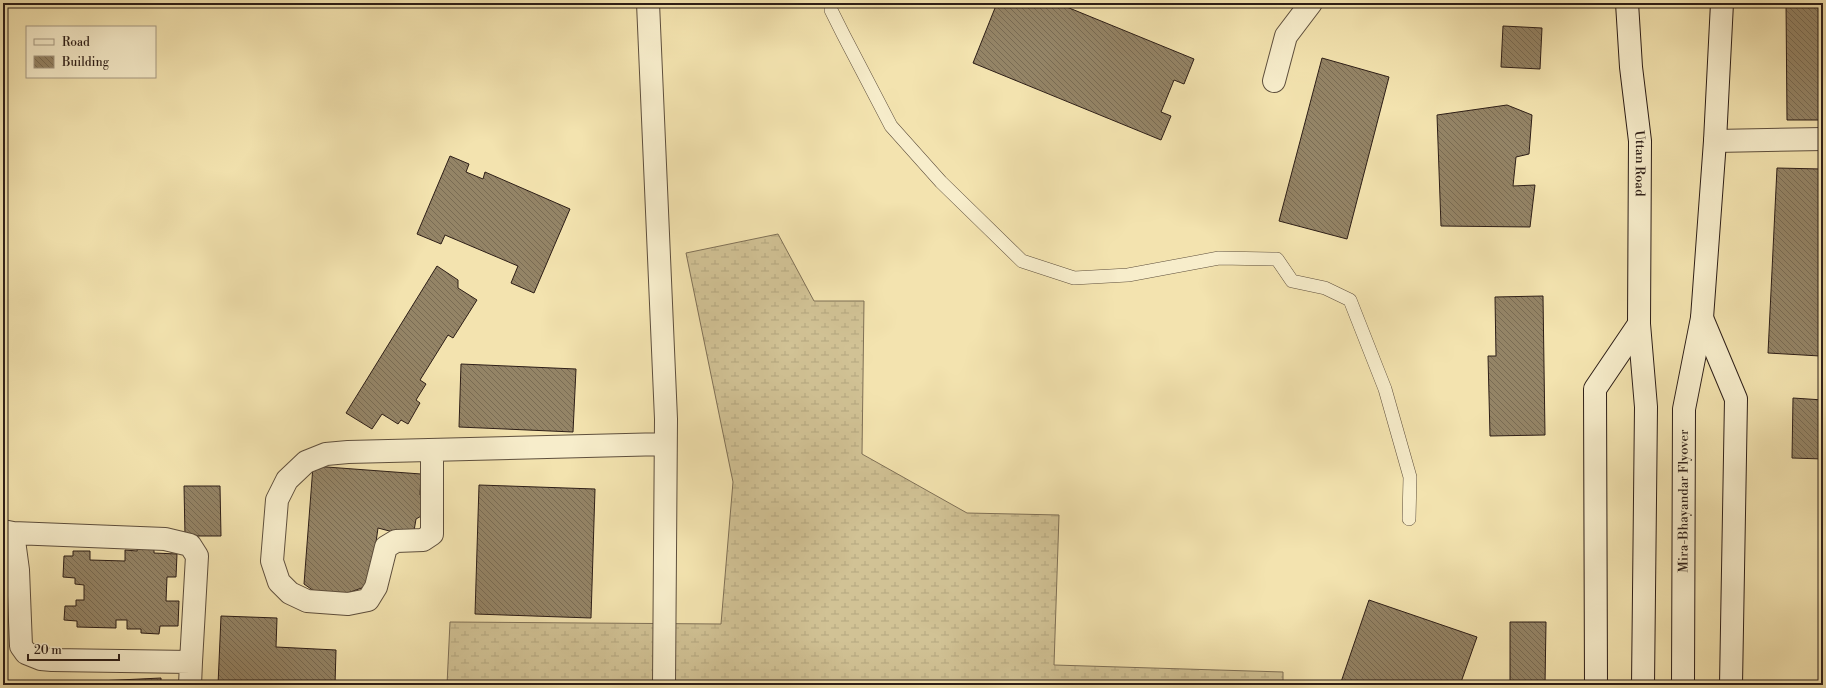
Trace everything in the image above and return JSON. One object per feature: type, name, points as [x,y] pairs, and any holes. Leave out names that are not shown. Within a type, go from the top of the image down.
[{"type":"street","points":[[648,3],[652,69],[665,444],[664,685]]},
{"type":"street","points":[[1274,81],[1286,36],[1310,3]]},
{"type":"street","name":"Uttan Road","points":[[1627,3],[1631,68],[1640,141],[1639,324]]},
{"type":"street","points":[[1722,3],[1702,318],[1736,399],[1731,685]]},
{"type":"street","points":[[1714,141],[1823,139]]},
{"type":"street","name":"Mira-Bhayandar Flyover","points":[[1683,685],[1684,409],[1702,318]]},
{"type":"street","points":[[1639,324],[1646,407],[1644,685]]},
{"type":"street","points":[[1596,685],[1595,389],[1639,324]]},
{"type":"street","points":[[432,450],[432,534],[423,540],[396,541],[386,547],[376,587],[368,600],[348,604],[307,601],[290,592],[279,582],[272,562],[277,500],[287,480],[306,462],[326,454],[432,450],[665,444]]},
{"type":"street","points":[[190,685],[197,556],[190,545],[165,539],[8,532],[18,570],[21,646],[26,653],[41,659],[65,661],[191,662]]},
{"type":"lane","points":[[831,3],[831,10],[891,126],[941,182],[1022,261],[1074,278],[1128,275],[1219,258],[1278,259],[1292,281],[1325,288],[1350,300],[1385,389],[1410,477],[1409,519]]},
{"type":"green space","points":[[778,234],[814,301],[864,301],[862,454],[967,513],[1059,515],[1054,665],[1283,672],[1283,685],[447,685],[450,622],[721,624],[733,482],[686,253]]},
{"type":"building","points":[[997,3],[1057,3],[1194,59],[1184,84],[1174,80],[1161,112],[1171,116],[1161,140],[973,63]]},
{"type":"building","points":[[1786,3],[1823,3],[1823,120],[1787,120]]},
{"type":"building","points":[[1503,26],[1542,28],[1540,69],[1501,67]]},
{"type":"building","points":[[1322,58],[1389,77],[1347,239],[1279,221]]},
{"type":"building","points":[[1507,105],[1532,115],[1529,154],[1516,157],[1513,186],[1535,185],[1530,227],[1441,226],[1437,115]]},
{"type":"building","points":[[450,156],[469,164],[466,172],[483,179],[485,172],[570,209],[534,293],[511,283],[518,266],[445,235],[441,244],[417,234]]},
{"type":"building","points":[[1777,168],[1821,169],[1820,356],[1768,353]]},
{"type":"building","points":[[437,266],[458,280],[458,288],[477,300],[453,338],[448,335],[420,380],[426,384],[416,400],[420,403],[408,424],[401,420],[398,424],[382,414],[372,429],[346,413]]},
{"type":"building","points":[[1543,296],[1545,435],[1490,436],[1488,356],[1496,356],[1495,297]]},
{"type":"building","points":[[461,364],[576,369],[573,432],[459,427]]},
{"type":"building","points":[[1793,398],[1823,400],[1823,459],[1792,458]]},
{"type":"building","points":[[313,466],[421,474],[420,495],[425,500],[423,515],[416,519],[414,531],[397,533],[378,528],[370,585],[342,595],[318,594],[304,584]]},
{"type":"building","points":[[479,485],[595,489],[591,618],[475,614]]},
{"type":"building","points":[[184,486],[220,486],[221,536],[185,536]]},
{"type":"building","points":[[138,545],[154,546],[154,553],[177,554],[176,577],[167,577],[166,601],[179,601],[178,626],[160,626],[159,634],[141,633],[141,629],[127,629],[127,620],[116,620],[116,628],[77,627],[77,621],[64,620],[65,606],[76,606],[76,600],[84,600],[84,585],[75,584],[75,578],[63,577],[64,556],[73,556],[73,551],[90,551],[90,560],[125,561],[125,550],[137,551]]},
{"type":"building","points":[[1369,600],[1477,637],[1460,685],[1340,685]]},
{"type":"building","points":[[221,616],[277,618],[276,647],[336,650],[335,685],[218,685]]},
{"type":"building","points":[[1510,622],[1546,622],[1545,685],[1502,685],[1502,683],[1510,682]]},
{"type":"building","points":[[161,678],[161,685],[14,685]]}]
